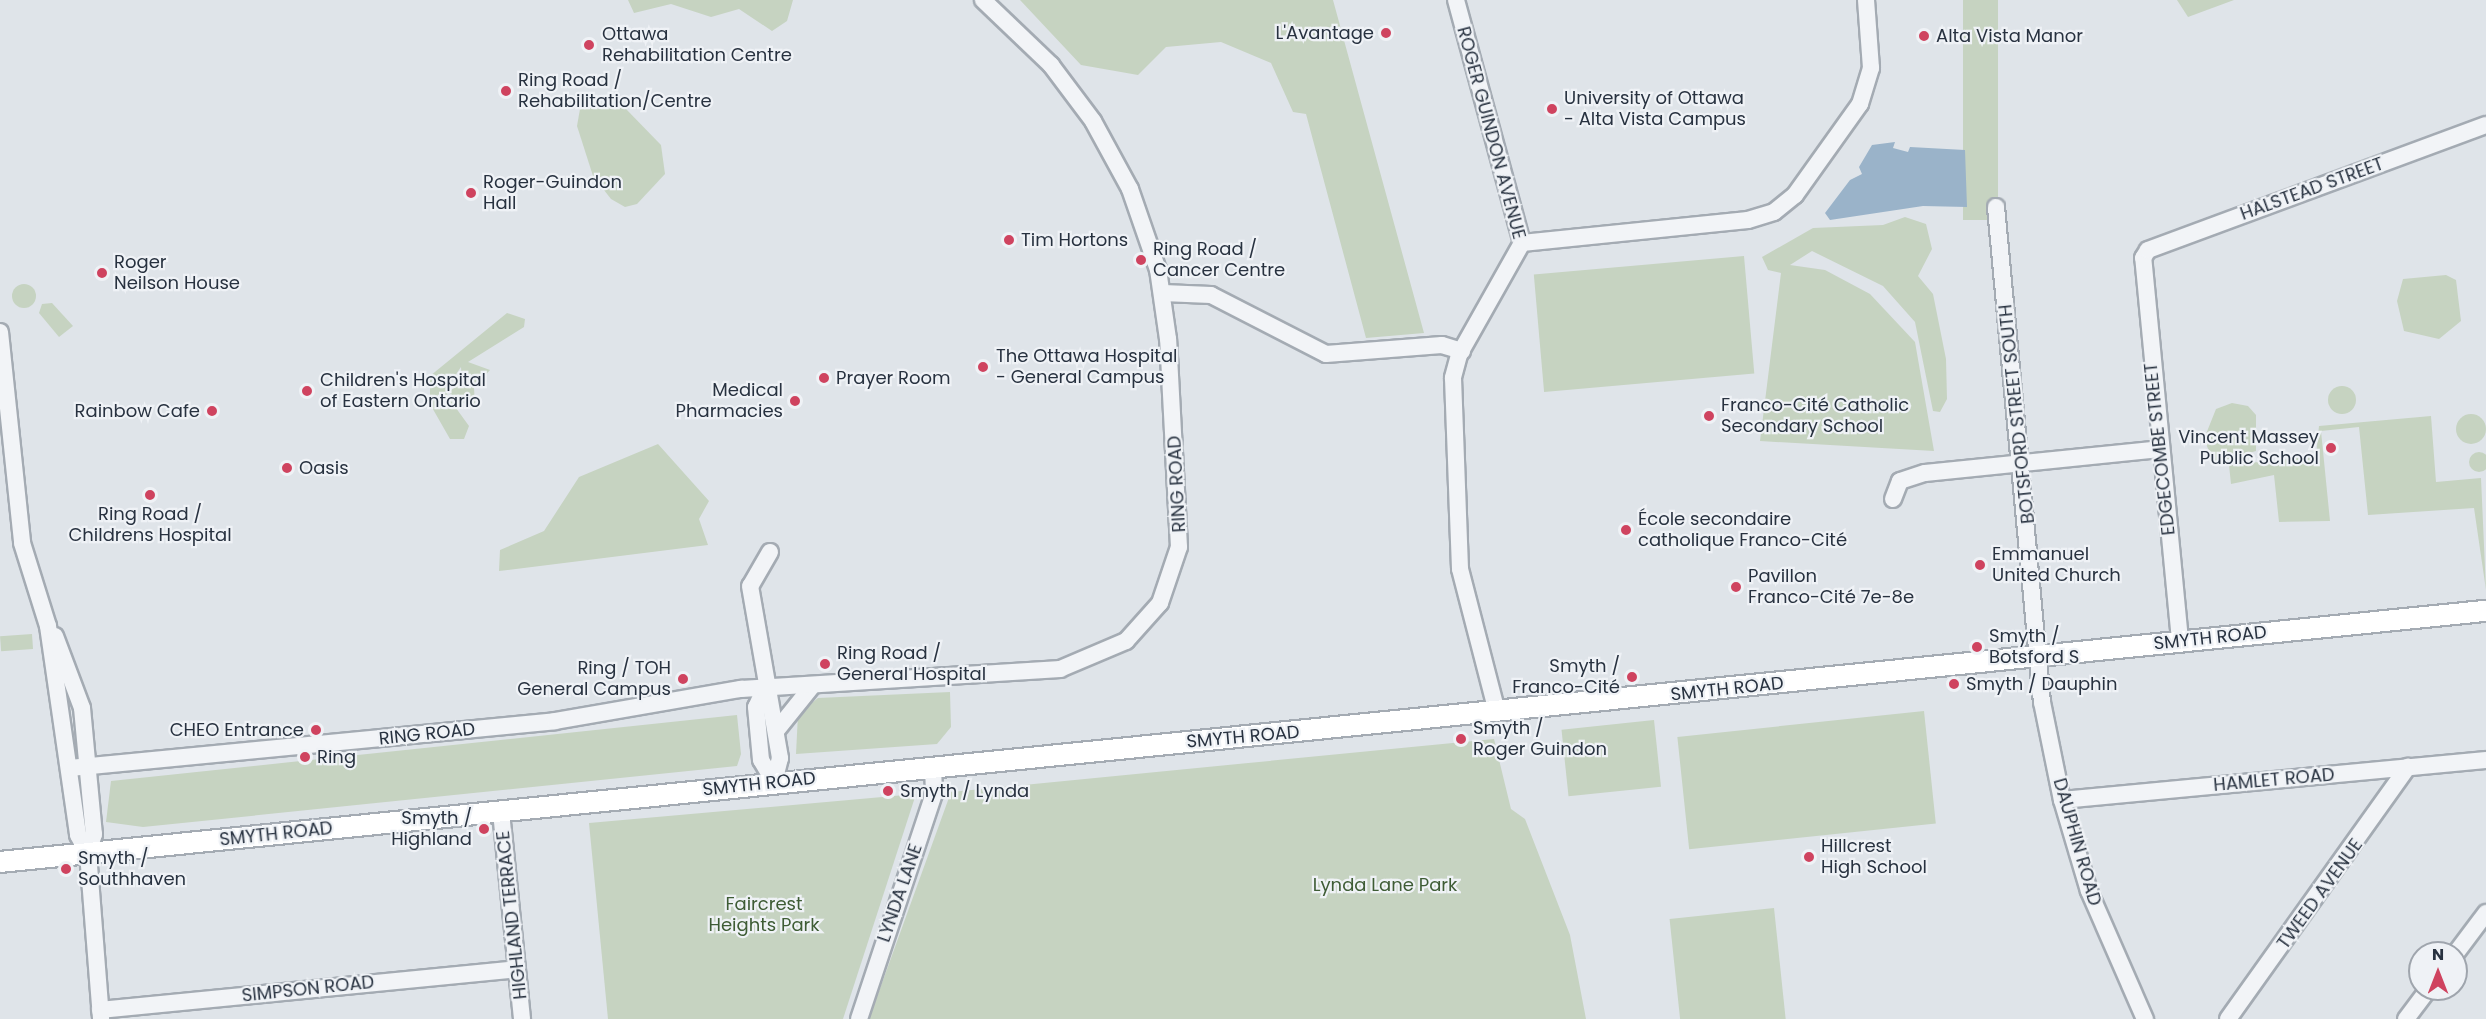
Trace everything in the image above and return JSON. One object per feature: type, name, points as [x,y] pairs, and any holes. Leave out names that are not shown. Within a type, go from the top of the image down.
[{"type":"main road","name":"SMYTH ROAD","points":[[0,862],[933,766],[1497,712],[2180,640],[2486,611]]},
{"type":"street","name":"RING ROAD","points":[[70,768],[544,723],[765,688],[1060,669],[1114,649],[1143,626],[1168,586],[1179,547],[1163,293],[1130,189],[1093,121],[1051,65],[983,0]]},
{"type":"street","name":"ROGER GUINDON AVENUE","points":[[1456,0],[1522,243],[1462,351],[1453,392],[1458,558],[1497,712]]},
{"type":"street","points":[[1522,243],[1748,220],[1774,212],[1795,195],[1860,104],[1871,68],[1866,0]]},
{"type":"street","name":"HALSTEAD STREET","points":[[2143,258],[2148,250],[2486,125]]},
{"type":"street","name":"BOTSFORD STREET SOUTH","points":[[1996,207],[2039,656]]},
{"type":"street","name":"EDGECOMBE STREET","points":[[2143,258],[2180,640]]},
{"type":"street","points":[[1163,293],[1211,295],[1326,354],[1442,345],[1462,351]]},
{"type":"street","points":[[0,332],[22,543],[48,626],[78,835],[88,853]]},
{"type":"street","points":[[1893,499],[1900,481],[1913,476],[2160,449]]},
{"type":"street","points":[[770,552],[750,586],[765,688],[780,758],[774,782]]},
{"type":"street","points":[[48,626],[61,645],[81,700],[94,834],[88,853],[101,1014]]},
{"type":"street","name":"DAUPHIN ROAD","points":[[2039,656],[2062,800],[2089,891],[2145,1019]]},
{"type":"street","points":[[776,731],[813,685]]},
{"type":"street","points":[[765,688],[756,706],[761,759],[774,782]]},
{"type":"street","name":"HAMLET ROAD","points":[[2062,800],[2486,760]]},
{"type":"street","name":"LYNDA LANE","points":[[859,1019],[931,804],[933,766]]},
{"type":"street","name":"TWEED AVENUE","points":[[2228,1019],[2408,767]]},
{"type":"street","name":"HIGHLAND TERRACE","points":[[501,812],[522,1019]]},
{"type":"street","points":[[2467,941],[2483,923]]},
{"type":"street","name":"SIMPSON ROAD","points":[[101,1014],[516,969]]},
{"type":"street","points":[[2406,1019],[2420,1001]]},
{"type":"green space","points":[[628,0],[793,0],[787,21],[772,31],[739,9],[711,17],[671,4],[634,13]]},
{"type":"green space","points":[[1020,0],[1333,0],[1424,333],[1366,338],[1306,114],[1293,112],[1271,63],[1221,42],[1166,47],[1138,75],[1081,65]]},
{"type":"green space","points":[[1963,0],[1998,0],[1998,220],[1963,220]]},
{"type":"green space","points":[[2177,0],[2234,0],[2188,17]]},
{"type":"green space","points":[[596,102],[626,109],[661,145],[665,174],[637,204],[625,207],[611,199],[593,176],[577,126],[580,109]]},
{"type":"green space","points":[[1905,217],[1926,224],[1932,249],[1918,276],[1933,294],[1946,359],[1947,399],[1940,412],[1933,411],[1915,322],[1883,286],[1812,251],[1790,265],[1825,270],[1870,294],[1915,342],[1934,451],[1760,441],[1781,273],[1768,270],[1762,257],[1813,228],[1883,225]]},
{"type":"green space","points":[[1744,256],[1754,374],[1544,392],[1534,274]]},
{"type":"green space","points":[[2446,275],[2456,280],[2461,321],[2439,339],[2404,331],[2397,301],[2403,279]]},
{"type":"green space","points":[[24,284],[29,285],[35,291],[35,301],[29,307],[24,308],[19,307],[13,301],[12,296],[13,291],[19,285]]},
{"type":"green space","points":[[52,303],[73,326],[59,337],[39,313],[42,304]]},
{"type":"green space","points":[[507,313],[525,319],[524,327],[468,362],[490,370],[474,388],[475,405],[471,408],[448,392],[462,383],[461,367],[446,389],[448,397],[469,426],[464,439],[450,439],[430,404],[430,376]]},
{"type":"green space","points":[[2342,386],[2352,390],[2356,400],[2352,410],[2342,414],[2332,410],[2328,400],[2332,390]]},
{"type":"green space","points":[[2232,403],[2248,406],[2256,415],[2256,451],[2214,463],[2204,439],[2216,409]]},
{"type":"green space","points":[[2471,414],[2477,415],[2485,423],[2485,435],[2477,443],[2471,444],[2465,443],[2457,435],[2456,429],[2457,423],[2465,415]]},
{"type":"green space","points":[[2431,416],[2436,482],[2481,478],[2486,590],[2474,508],[2368,515],[2359,427],[2321,431],[2330,521],[2279,522],[2274,475],[2231,484],[2229,465],[2316,456],[2319,426]]},
{"type":"green space","points":[[658,444],[709,501],[699,519],[708,545],[499,571],[500,550],[544,531],[579,477]]},
{"type":"green space","points":[[2479,452],[2486,455],[2489,462],[2486,469],[2479,472],[2472,469],[2469,462],[2472,455]]},
{"type":"green space","points":[[32,634],[33,649],[1,651],[0,636]]},
{"type":"green space","points":[[950,692],[951,727],[937,744],[796,754],[798,714],[818,698]]},
{"type":"green space","points":[[1924,711],[1936,823],[1689,849],[1677,737]]},
{"type":"green space","points":[[737,715],[741,754],[737,766],[143,827],[106,822],[111,781]]},
{"type":"green space","points":[[1654,720],[1661,787],[1569,796],[1562,730]]},
{"type":"green space","name":"Lynda Lane Park","points":[[1494,739],[1511,809],[1525,819],[1570,935],[1586,1019],[869,1019],[951,792]]},
{"type":"green space","name":"Faircrest Heights Park","points":[[916,794],[843,1019],[608,1019],[589,823]]},
{"type":"green space","points":[[1774,908],[1786,1019],[1680,1019],[1670,919]]},
{"type":"water","points":[[1895,142],[1893,148],[1908,152],[1910,147],[1965,150],[1967,207],[1923,206],[1830,220],[1825,213],[1850,180],[1862,174],[1859,167],[1872,145]]},
{"type":"place","name":"L'Avantage","points":[[1386,33]]},
{"type":"place","name":"Alta Vista Manor","points":[[1924,36]]},
{"type":"place","name":"Ottawa Rehabilitation Centre","points":[[589,45]]},
{"type":"place","name":"Ring Road / Rehabilitation/Centre","points":[[506,91]]},
{"type":"place","name":"University of Ottawa - Alta Vista Campus","points":[[1552,109]]},
{"type":"place","name":"Roger-Guindon Hall","points":[[471,193]]},
{"type":"place","name":"Tim Hortons","points":[[1009,240]]},
{"type":"place","name":"Ring Road / Cancer Centre","points":[[1141,260]]},
{"type":"place","name":"Roger Neilson House","points":[[102,273]]},
{"type":"place","name":"The Ottawa Hospital - General Campus","points":[[983,367]]},
{"type":"place","name":"Prayer Room","points":[[824,378]]},
{"type":"place","name":"Children's Hospital of Eastern Ontario","points":[[307,391]]},
{"type":"place","name":"Medical Pharmacies","points":[[795,401]]},
{"type":"place","name":"Rainbow Cafe","points":[[212,411]]},
{"type":"place","name":"Franco-Cité Catholic Secondary School","points":[[1709,416]]},
{"type":"place","name":"Vincent Massey Public School","points":[[2331,448]]},
{"type":"place","name":"Oasis","points":[[287,468]]},
{"type":"place","name":"Ring Road / Childrens Hospital","points":[[150,495]]},
{"type":"place","name":"École secondaire catholique Franco-Cité","points":[[1626,530]]},
{"type":"place","name":"Emmanuel United Church","points":[[1980,565]]},
{"type":"place","name":"Pavillon Franco-Cité 7e-8e","points":[[1736,587]]},
{"type":"place","name":"Smyth / Botsford S","points":[[1977,647]]},
{"type":"place","name":"Ring Road / General Hospital","points":[[825,664]]},
{"type":"place","name":"Smyth / Franco-Cité","points":[[1632,677]]},
{"type":"place","name":"Ring / TOH General Campus","points":[[683,679]]},
{"type":"place","name":"Smyth / Dauphin","points":[[1954,684]]},
{"type":"place","name":"CHEO Entrance","points":[[316,730]]},
{"type":"place","name":"Smyth / Roger Guindon","points":[[1461,739]]},
{"type":"place","name":"Ring","points":[[305,757]]},
{"type":"place","name":"Smyth / Lynda","points":[[888,791]]},
{"type":"place","name":"Smyth / Highland","points":[[484,829]]},
{"type":"place","name":"Hillcrest High School","points":[[1809,857]]},
{"type":"place","name":"Smyth / Southhaven","points":[[66,869]]}]
